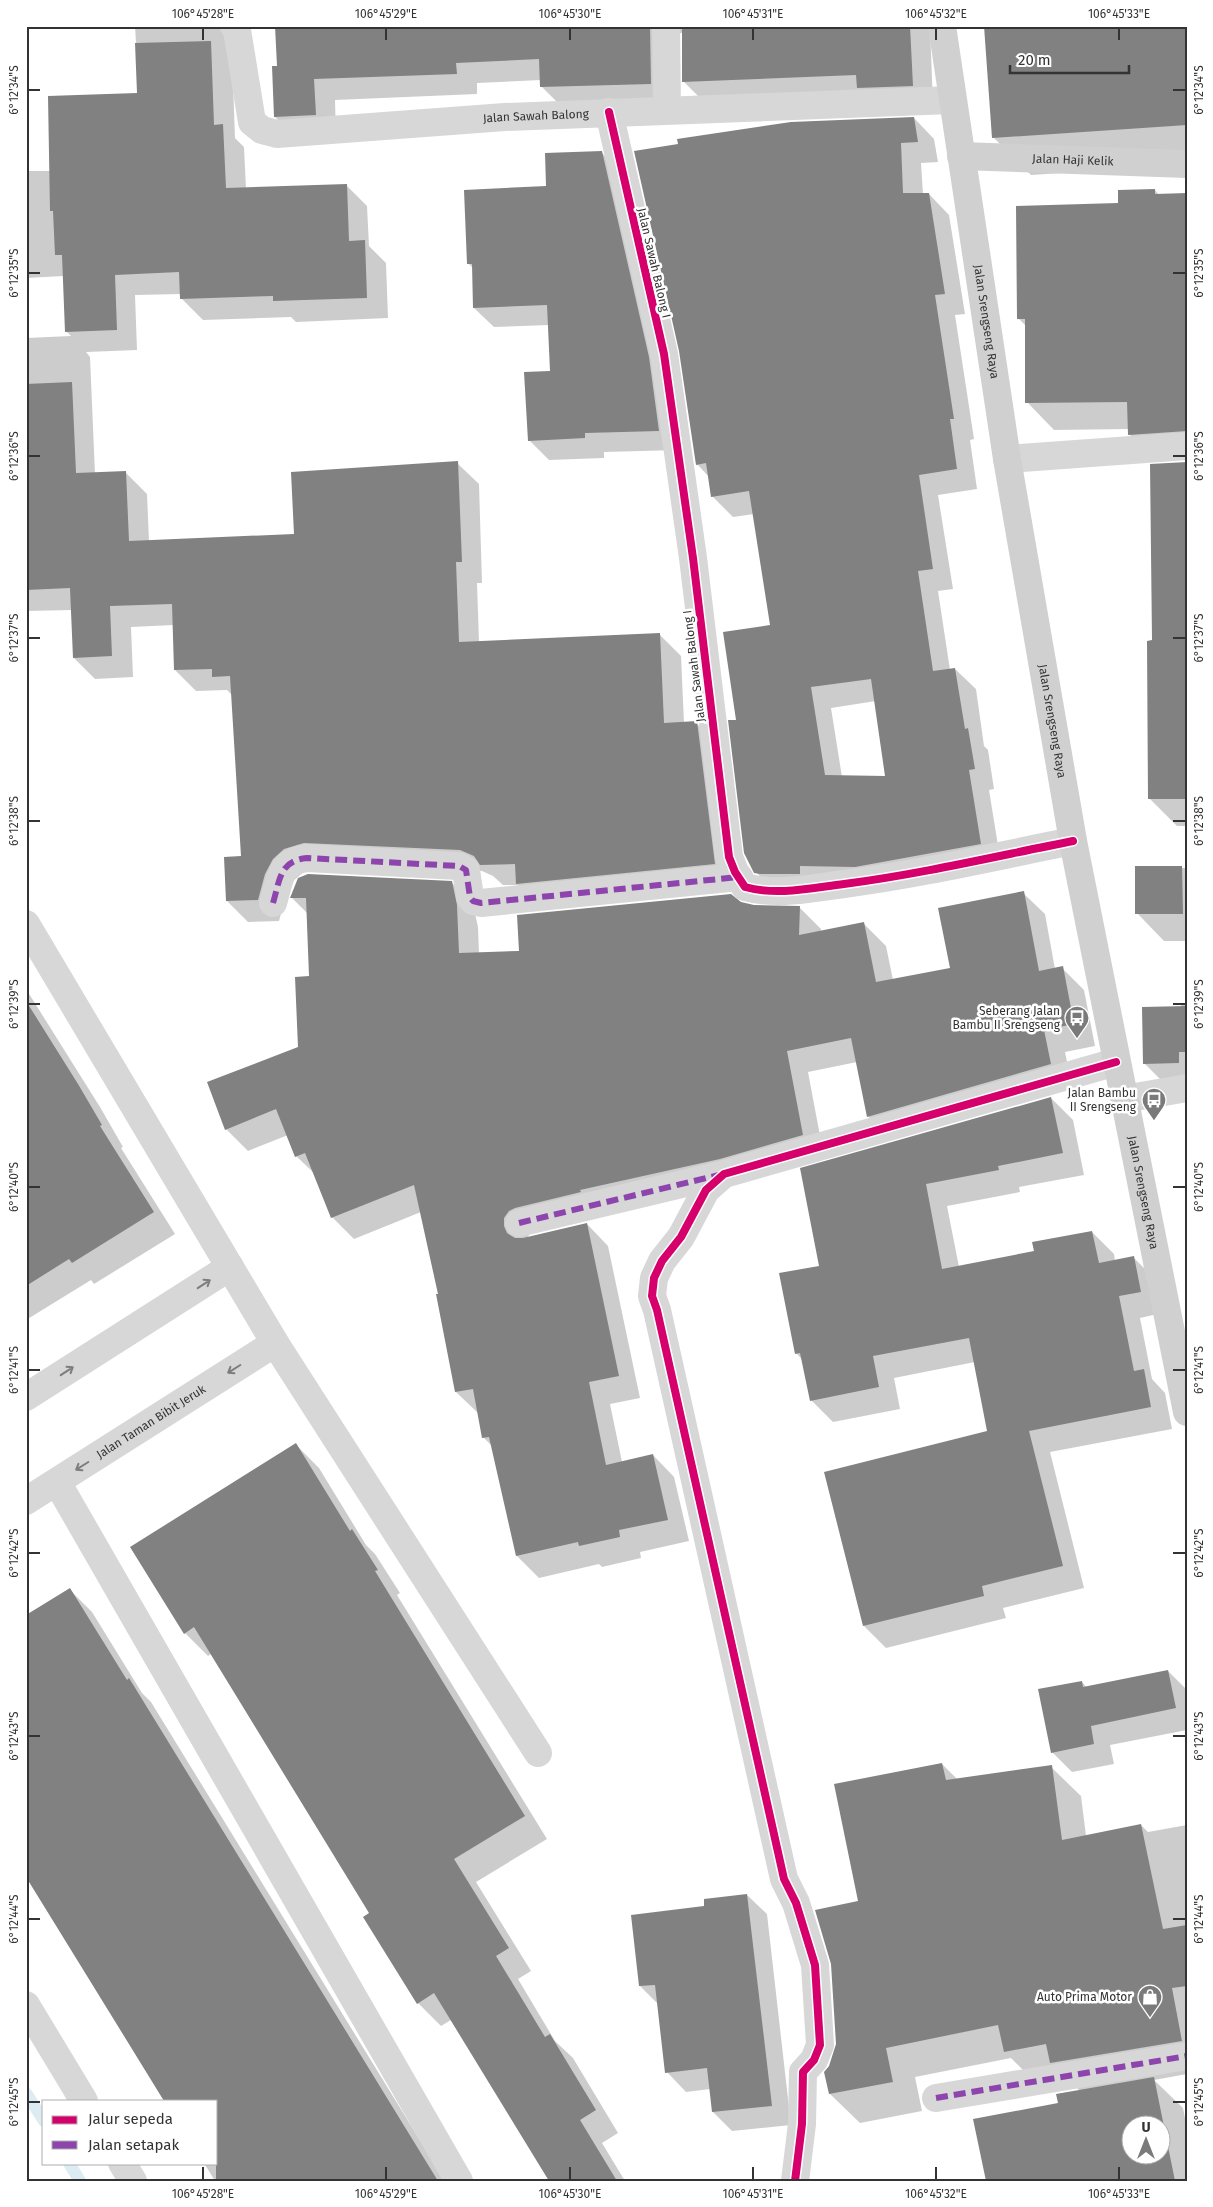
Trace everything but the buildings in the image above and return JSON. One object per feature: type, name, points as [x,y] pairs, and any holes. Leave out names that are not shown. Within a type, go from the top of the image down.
[{"type":"main road","name":"Jalan Srengseng Raya","points":[[942,26],[1008,459],[1073,841],[1187,1412]]},
{"type":"main road","name":"Jalan Haji Kelik","points":[[961,156],[1187,164]]},
{"type":"street","name":"Jalan Sawah Balong","points":[[234,26],[252,122],[262,130],[277,134],[505,117],[952,100]]},
{"type":"street","points":[[666,26],[668,110]]},
{"type":"street","name":"Jalan Sawah Balong I","points":[[609,112],[664,354],[692,558],[729,856],[745,888],[761,891],[800,889],[886,878],[1073,841]]},
{"type":"street","points":[[1008,459],[1187,446]]},
{"type":"street","points":[[273,903],[282,872],[288,864],[296,859],[307,858],[459,866],[466,870],[470,897],[473,901],[481,903],[739,877]]},
{"type":"street","points":[[26,924],[275,1343],[538,1753]]},
{"type":"street","points":[[518,1223],[724,1174],[1116,1062]]},
{"type":"street","points":[[1124,1100],[1187,1088]]},
{"type":"street","points":[[724,1174],[706,1190],[681,1237],[662,1261],[654,1278],[652,1296],[659,1319],[784,1879],[796,1904],[815,1965],[820,2045],[814,2060],[802,2072],[802,2124],[795,2181]]},
{"type":"street","points":[[26,1398],[230,1267]]},
{"type":"street","name":"Jalan Taman Bibit Jeruk","points":[[26,1501],[275,1343]]},
{"type":"street","points":[[57,1482],[459,2181]]},
{"type":"street","points":[[26,2005],[83,2100]]},
{"type":"street","points":[[936,2098],[1187,2056]]},
{"type":"street","points":[[123,2164],[133,2181]]},
{"type":"waterway","points":[[26,2093],[42,2118]]},
{"type":"waterway","points":[[70,2164],[80,2181]]},
{"type":"marked path","points":[[273,903],[279,879],[286,867],[291,863],[307,858],[459,866],[466,870],[470,897],[473,901],[481,903],[739,877]]},
{"type":"marked path","points":[[519,1223],[719,1175]]},
{"type":"marked path","points":[[936,2098],[1187,2056]]},
{"type":"cycle path","points":[[609,112],[664,354],[693,558],[729,857],[735,872],[745,887],[769,891],[794,890],[902,875],[1073,841]]},
{"type":"cycle path","points":[[795,2181],[802,2124],[803,2072],[814,2060],[820,2045],[815,1965],[796,1903],[784,1879],[657,1310],[652,1296],[654,1278],[662,1261],[681,1237],[706,1190],[724,1174],[1116,1062]]},
{"type":"place","name":"Seberang Jalan Bambu II Srengseng","points":[[1077,1039]]},
{"type":"place","name":"Jalan Bambu II Srengseng","points":[[1154,1121]]},
{"type":"place","name":"Auto Prima Motor","points":[[1150,2018]]}]
